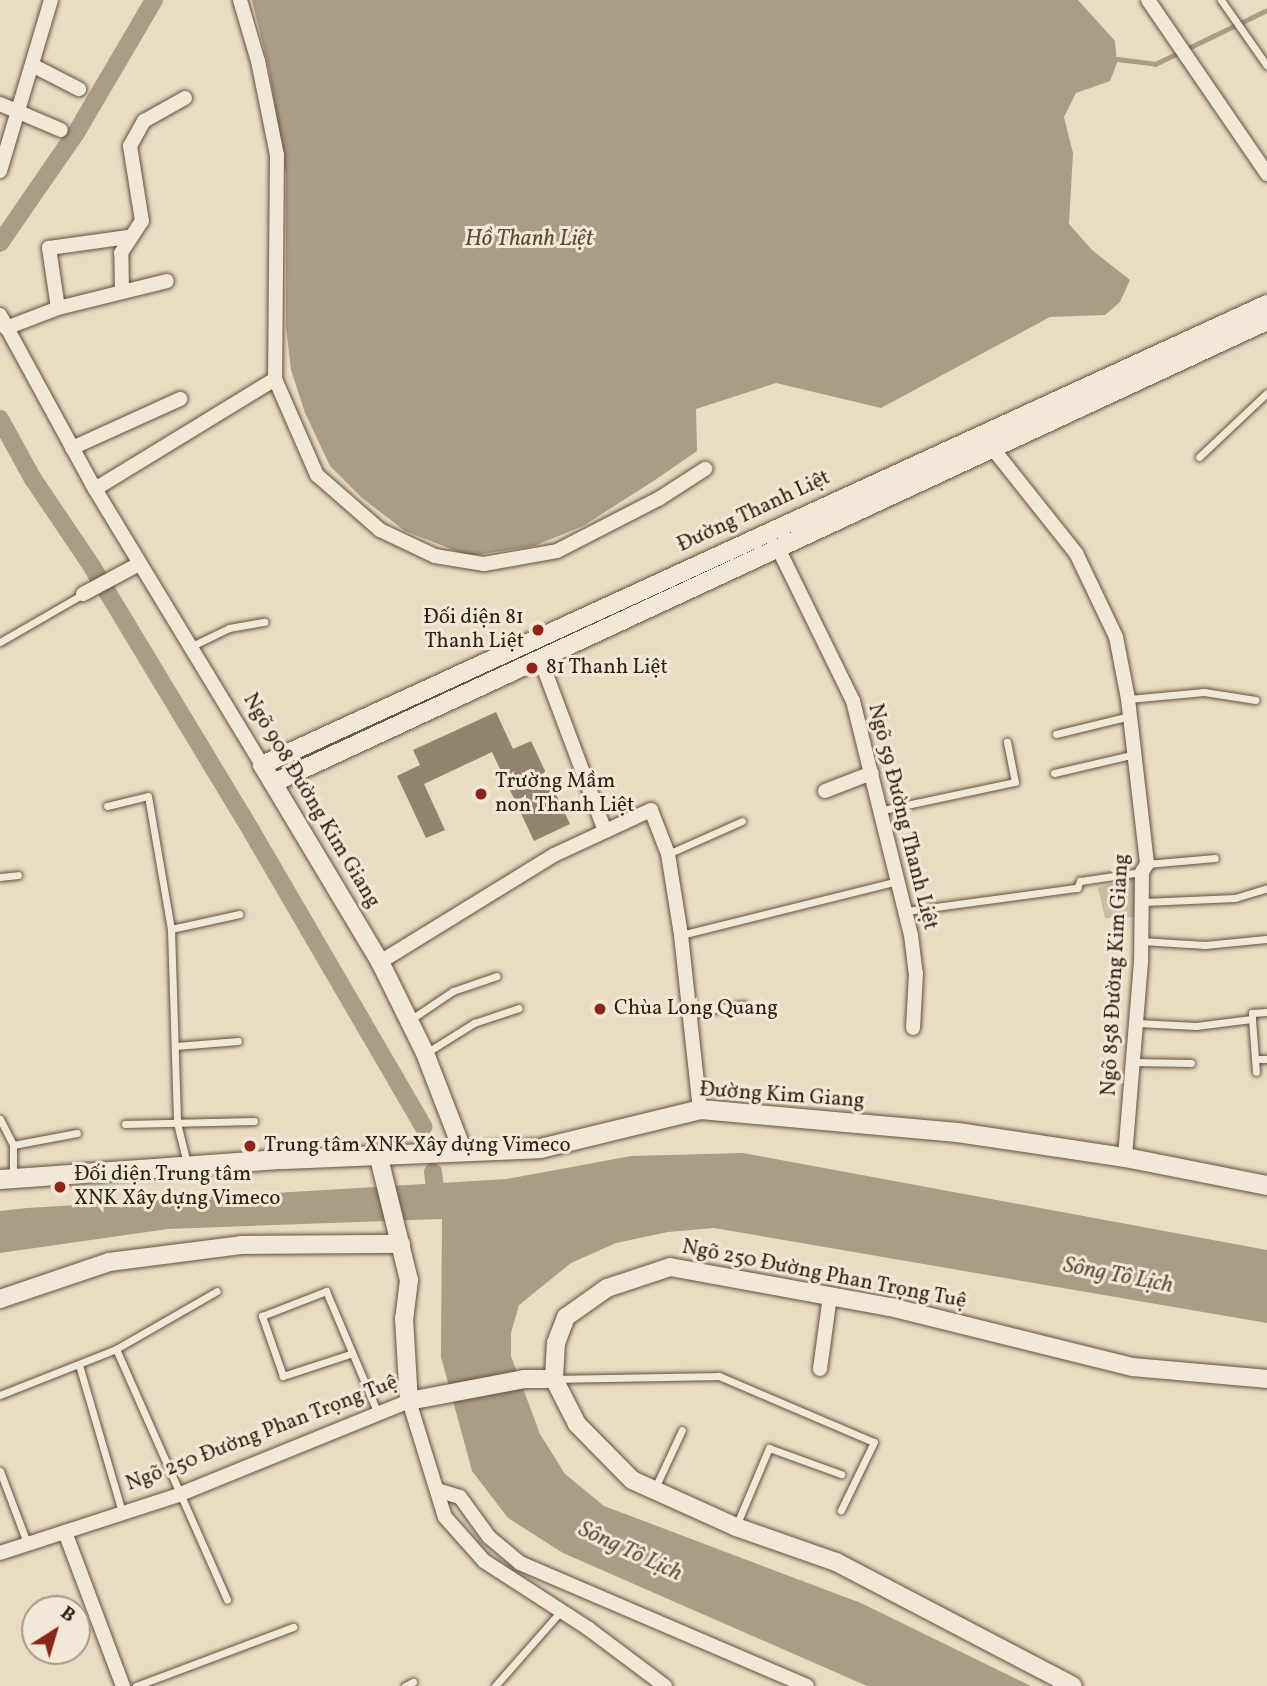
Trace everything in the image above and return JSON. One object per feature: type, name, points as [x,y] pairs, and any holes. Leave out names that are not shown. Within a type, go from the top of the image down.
[{"type":"main road","name":"Đường Kim Giang","points":[[7,1179],[462,1149],[540,1148],[700,1109],[957,1132],[1125,1157],[1267,1185]]},
{"type":"street","points":[[0,171],[51,0]]},
{"type":"street","points":[[240,0],[258,61],[277,155],[275,379],[317,475],[380,530],[435,556],[484,564],[557,551],[660,498],[705,469]]},
{"type":"street","points":[[1149,1],[1203,75],[1267,174]]},
{"type":"street","points":[[32,65],[79,89]]},
{"type":"street","points":[[122,292],[121,253],[128,237],[142,221],[130,146],[135,133],[158,110],[186,98]]},
{"type":"street","points":[[0,104],[61,130]]},
{"type":"street","points":[[58,308],[49,248],[128,237]]},
{"type":"street","points":[[3,321],[167,281]]},
{"type":"street","name":"Đường Thanh Liệt","points":[[262,765],[1267,304]]},
{"type":"street","name":"Ngõ 908 Đường Kim Giang","points":[[3,321],[139,564],[192,646],[380,962],[425,1053],[462,1149]]},
{"type":"street","name":"Đường Thanh Liệt","points":[[273,783],[1267,321]]},
{"type":"street","points":[[95,489],[275,379]]},
{"type":"street","points":[[72,448],[180,399]]},
{"type":"street","name":"Ngõ 858 Đường Kim Giang","points":[[994,450],[1076,553],[1116,637],[1128,699],[1136,754],[1145,868],[1137,1023],[1125,1157]]},
{"type":"street","name":"Ngõ 59 Đường Thanh Liệt","points":[[778,548],[853,701],[883,810],[906,911],[916,973],[913,1028]]},
{"type":"street","points":[[83,594],[122,570],[139,564]]},
{"type":"street","points":[[540,658],[605,831]]},
{"type":"street","points":[[825,791],[872,773]]},
{"type":"street","points":[[380,962],[554,855],[651,810],[668,855],[681,934],[687,1013],[700,1109]]},
{"type":"street","points":[[378,1154],[409,1280],[404,1331],[409,1401],[445,1517],[484,1561],[561,1611],[665,1686]]},
{"type":"street","points":[[0,1299],[109,1262],[242,1245],[400,1238]]},
{"type":"street","name":"Ngõ 250 Đường Phan Trọng Tuệ","points":[[0,1553],[178,1495],[377,1411],[431,1394],[524,1379],[554,1379],[556,1343],[566,1318],[607,1288],[670,1267],[830,1296],[1133,1367],[1267,1379]]},
{"type":"street","points":[[820,1369],[830,1296]]},
{"type":"street","points":[[554,1379],[578,1424],[632,1480],[736,1527],[836,1562],[1073,1686]]},
{"type":"street","points":[[437,1490],[460,1497],[489,1537],[520,1563],[807,1686]]},
{"type":"street","points":[[65,1532],[123,1686]]},
{"type":"lane","points":[[1221,0],[1238,20],[1267,66]]},
{"type":"lane","points":[[1199,457],[1267,393]]},
{"type":"lane","points":[[0,642],[83,594]]},
{"type":"lane","points":[[192,646],[229,628],[264,622]]},
{"type":"lane","points":[[1128,699],[1204,692],[1255,700]]},
{"type":"lane","points":[[1056,734],[1130,716]]},
{"type":"lane","points":[[883,810],[1015,782],[1007,742]]},
{"type":"lane","points":[[1054,773],[1136,754]]},
{"type":"lane","points":[[107,806],[148,796],[171,929],[177,1123],[187,1167]]},
{"type":"lane","points":[[668,855],[742,821]]},
{"type":"lane","points":[[906,911],[1077,888],[1080,881],[1215,858]]},
{"type":"lane","points":[[0,877],[18,874]]},
{"type":"lane","points":[[681,934],[899,881]]},
{"type":"lane","points":[[1144,902],[1235,898],[1267,888]]},
{"type":"lane","points":[[171,929],[239,914]]},
{"type":"lane","points":[[1142,941],[1205,945],[1266,939]]},
{"type":"lane","points":[[409,1020],[453,991],[497,976]]},
{"type":"lane","points":[[687,1013],[743,1005]]},
{"type":"lane","points":[[425,1053],[474,1023],[519,1008]]},
{"type":"lane","points":[[1256,1072],[1252,1013],[1267,1012]]},
{"type":"lane","points":[[1137,1023],[1196,1026],[1252,1019]]},
{"type":"lane","points":[[176,1046],[237,1041]]},
{"type":"lane","points":[[1255,1059],[1267,1059]]},
{"type":"lane","points":[[1133,1062],[1191,1063]]},
{"type":"lane","points":[[0,1119],[13,1145],[7,1179]]},
{"type":"lane","points":[[125,1124],[254,1121]]},
{"type":"lane","points":[[13,1145],[77,1133]]},
{"type":"lane","points":[[0,1395],[116,1349],[217,1291]]},
{"type":"lane","points":[[350,1354],[283,1376],[262,1316],[326,1291],[350,1354],[377,1411]]},
{"type":"lane","points":[[116,1349],[178,1495],[227,1599]]},
{"type":"lane","points":[[79,1365],[122,1512]]},
{"type":"lane","points":[[554,1379],[719,1376],[874,1442],[841,1510]]},
{"type":"lane","points":[[654,1490],[682,1430]]},
{"type":"lane","points":[[736,1527],[769,1448],[841,1474]]},
{"type":"lane","points":[[0,1471],[27,1543]]},
{"type":"lane","points":[[495,1686],[561,1611]]},
{"type":"lane","points":[[136,1686],[293,1627]]},
{"type":"shaded area","points":[[1134,876],[1136,917],[1105,918],[1098,888]]},
{"type":"water","name":"Hồ Thanh Liệt","points":[[252,0],[1078,0],[1115,41],[1117,63],[1110,81],[1076,93],[1064,117],[1073,153],[1069,224],[1092,250],[1130,280],[1120,302],[1105,315],[1050,317],[881,408],[776,383],[696,409],[697,451],[652,482],[583,526],[534,546],[469,556],[405,531],[362,498],[330,466],[305,413],[291,370],[286,327],[286,174],[269,69]]},
{"type":"water","name":"Sông Tô Lịch","points":[[743,1153],[1267,1250],[1267,1323],[714,1228],[668,1232],[616,1243],[571,1263],[519,1305],[511,1333],[511,1356],[540,1434],[565,1474],[604,1506],[861,1603],[1031,1686],[867,1686],[563,1553],[508,1518],[472,1471],[441,1357],[442,1219],[168,1229],[0,1253],[0,1211],[507,1179],[631,1156]]},
{"type":"building","points":[[496,712],[513,749],[531,741],[570,824],[534,841],[492,752],[424,784],[445,830],[426,838],[397,776],[420,765],[413,750]]},
{"type":"waterway","points":[[0,243],[76,133],[154,0]]},
{"type":"waterway","points":[[1117,59],[1155,64],[1267,10]]},
{"type":"waterway","points":[[0,419],[33,479],[91,565],[252,832],[424,1127]]},
{"type":"waterway","points":[[433,1172],[437,1203]]},
{"type":"place","name":"Đối diện 81 Thanh Liệt","points":[[538,630]]},
{"type":"place","name":"81 Thanh Liệt","points":[[532,668]]},
{"type":"place","name":"Trường Mầm non Thanh Liệt","points":[[481,794]]},
{"type":"place","name":"Chùa Long Quang","points":[[600,1009]]},
{"type":"place","name":"Trung tâm XNK Xây dựng Vimeco","points":[[250,1146]]},
{"type":"place","name":"Đối diện Trung tâm XNK Xây dựng Vimeco","points":[[60,1187]]}]
